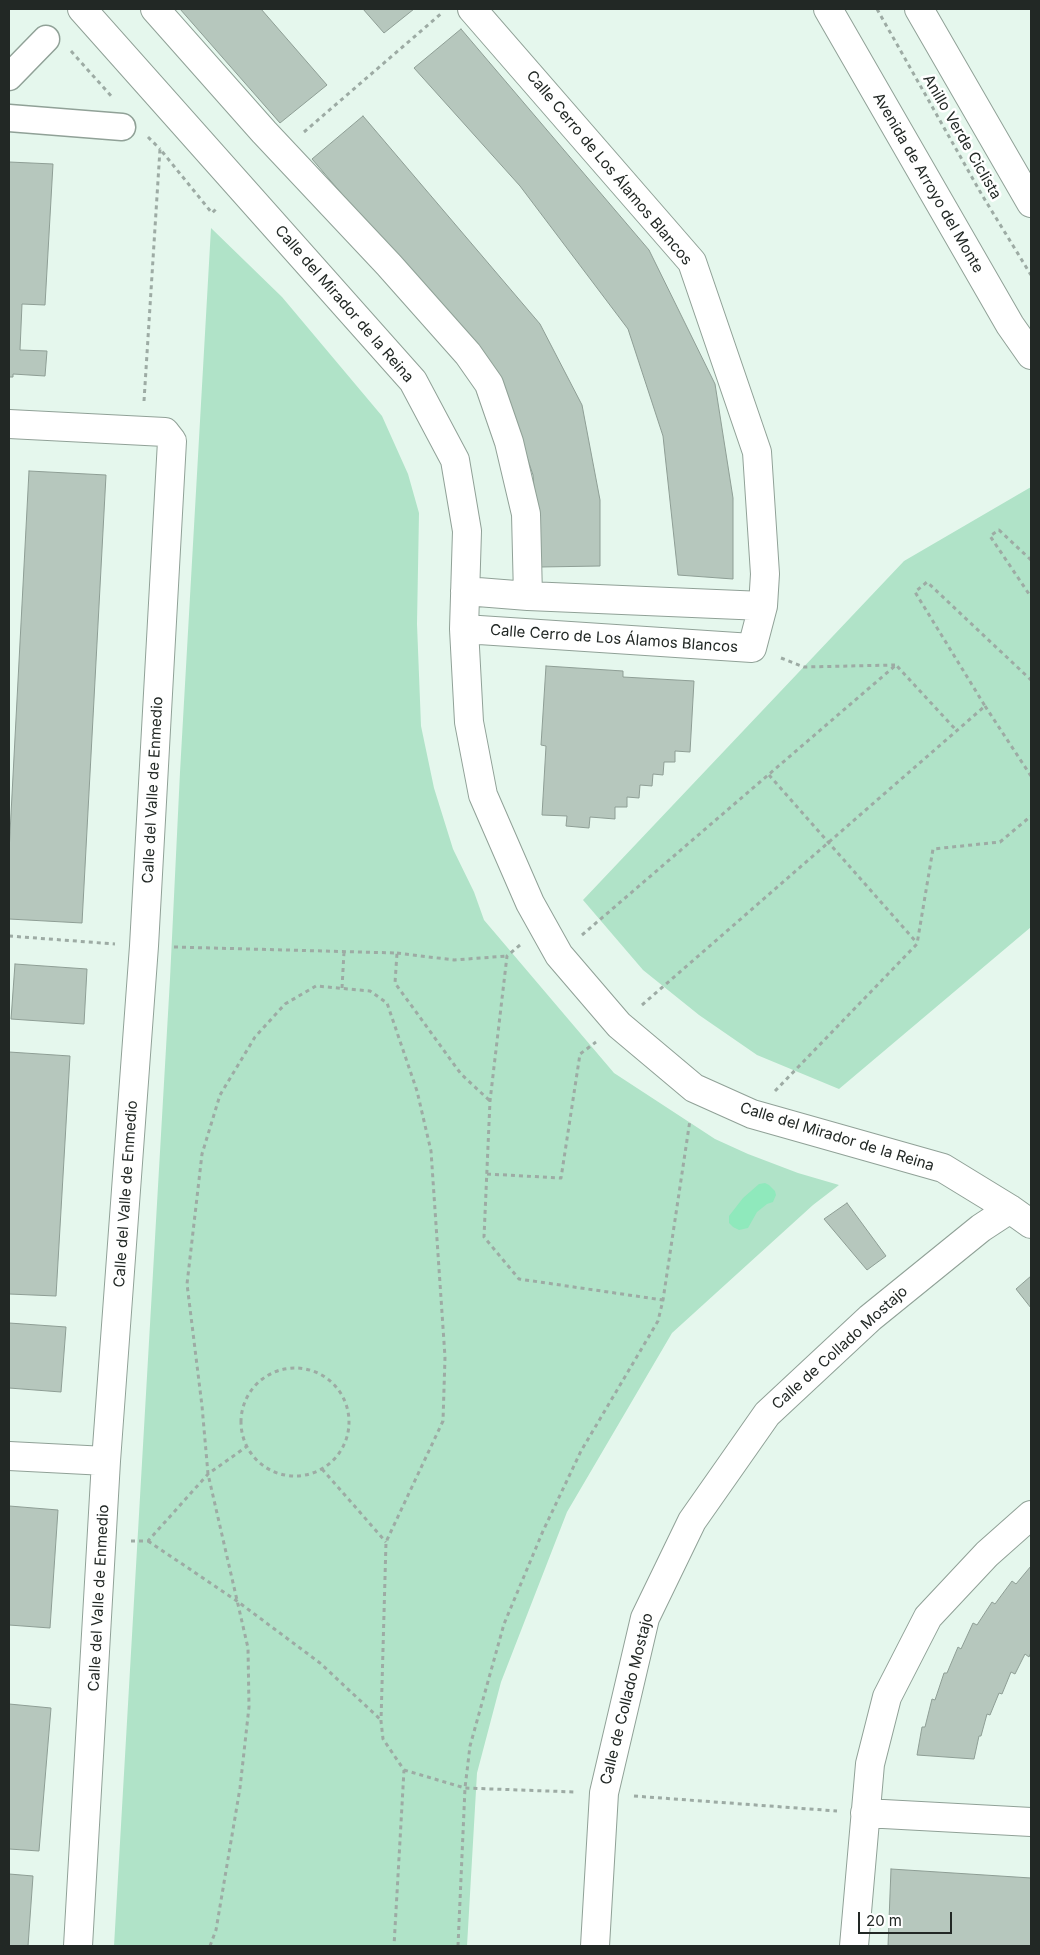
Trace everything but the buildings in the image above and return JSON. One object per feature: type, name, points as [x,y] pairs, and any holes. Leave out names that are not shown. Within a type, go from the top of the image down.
[{"type":"street","name":"Calle del Mirador de la Reina","points":[[82,9],[413,381],[455,460],[467,531],[464,629],[469,722],[483,795],[530,903],[558,955],[620,1025],[694,1088],[752,1114],[943,1168],[1021,1217]]},
{"type":"street","points":[[155,9],[264,132],[468,354],[490,384],[509,442],[526,514],[528,596]]},
{"type":"street","name":"Calle Cerro de Los Álamos Blancos","points":[[464,629],[752,648],[763,606],[765,574],[757,452],[692,262],[472,9]]},
{"type":"street","name":"Avenida de Arroyo del Monte","points":[[828,9],[1010,325],[1031,355]]},
{"type":"street","points":[[919,9],[1031,201]]},
{"type":"street","points":[[9,77],[56,42]]},
{"type":"street","points":[[9,118],[127,120]]},
{"type":"street","points":[[9,424],[142,431]]},
{"type":"street","name":"Calle del Valle de Enmedio","points":[[78,1946],[106,1461],[144,946],[172,441],[165,432],[142,431]]},
{"type":"street","points":[[465,591],[528,596],[763,606]]},
{"type":"street","name":"Calle de Collado Mostajo","points":[[596,1946],[604,1794],[645,1618],[692,1521],[767,1414],[863,1325],[981,1228],[1021,1217]]},
{"type":"street","points":[[9,1456],[106,1461]]},
{"type":"street","points":[[854,1946],[870,1764],[887,1697],[928,1617],[987,1554],[1031,1515]]},
{"type":"street","points":[[865,1813],[1031,1822]]},
{"type":"path","points":[[283,151],[448,9]]},
{"type":"path","name":"Anillo Verde Ciclista","points":[[877,9],[977,187],[1031,275]]},
{"type":"path","points":[[56,42],[127,120],[160,149],[212,213],[241,186]]},
{"type":"path","points":[[142,431],[160,149]]},
{"type":"path","points":[[1031,560],[999,530],[990,536],[1031,597]]},
{"type":"path","points":[[1031,680],[927,582],[915,592],[985,706],[1031,776]]},
{"type":"path","points":[[752,648],[804,667],[896,666],[956,730]]},
{"type":"path","points":[[558,955],[896,666]]},
{"type":"path","points":[[487,1174],[562,1178],[580,1054],[620,1025],[985,706]]},
{"type":"path","points":[[768,775],[918,944]]},
{"type":"path","points":[[752,1114],[918,944],[933,849],[1000,842],[1031,816]]},
{"type":"path","points":[[9,936],[144,946],[397,954],[454,960],[507,956],[543,926]]},
{"type":"path","points":[[342,988],[344,952]]},
{"type":"path","points":[[397,954],[394,983],[461,1074],[490,1101]]},
{"type":"path","points":[[507,956],[490,1101],[484,1237],[519,1279],[663,1300]]},
{"type":"path","points":[[210,1946],[216,1930],[240,1788],[249,1707],[248,1648],[208,1474],[202,1406],[187,1284],[202,1154],[220,1095],[255,1037],[285,1004],[316,986],[370,991],[387,1003],[416,1090],[431,1150],[445,1357],[444,1421],[386,1542],[381,1721],[383,1739],[404,1770],[394,1946]]},
{"type":"path","points":[[458,1946],[465,1788],[470,1746],[504,1624],[543,1531],[581,1451],[658,1321],[663,1300],[694,1088]]},
{"type":"path","points":[[297,1368],[315,1372],[331,1382],[343,1396],[348,1415],[348,1433],[340,1450],[322,1469],[299,1476],[283,1475],[268,1470],[256,1460],[246,1447],[241,1429],[242,1410],[249,1393],[261,1379],[278,1370],[297,1368]]},
{"type":"path","points":[[148,1541],[208,1474],[246,1447]]},
{"type":"path","points":[[322,1469],[386,1542]]},
{"type":"path","points":[[102,1540],[148,1541],[237,1601],[320,1662],[381,1721]]},
{"type":"path","points":[[404,1770],[465,1788],[604,1794],[865,1813]]},
{"type":"shaded area","points":[[211,228],[282,297],[382,416],[408,474],[419,513],[417,624],[421,726],[434,788],[453,849],[474,892],[484,920],[614,1073],[715,1139],[798,1173],[839,1185],[813,1205],[672,1333],[567,1512],[501,1682],[477,1773],[467,1946],[114,1946]]},
{"type":"shaded area","points":[[1031,487],[1031,927],[839,1089],[757,1055],[699,1015],[643,970],[583,900],[904,561]]},
{"type":"shaded area","points":[[765,1183],[775,1191],[776,1195],[773,1202],[757,1212],[748,1228],[739,1230],[733,1227],[729,1223],[729,1216],[743,1198],[759,1184]]}]
